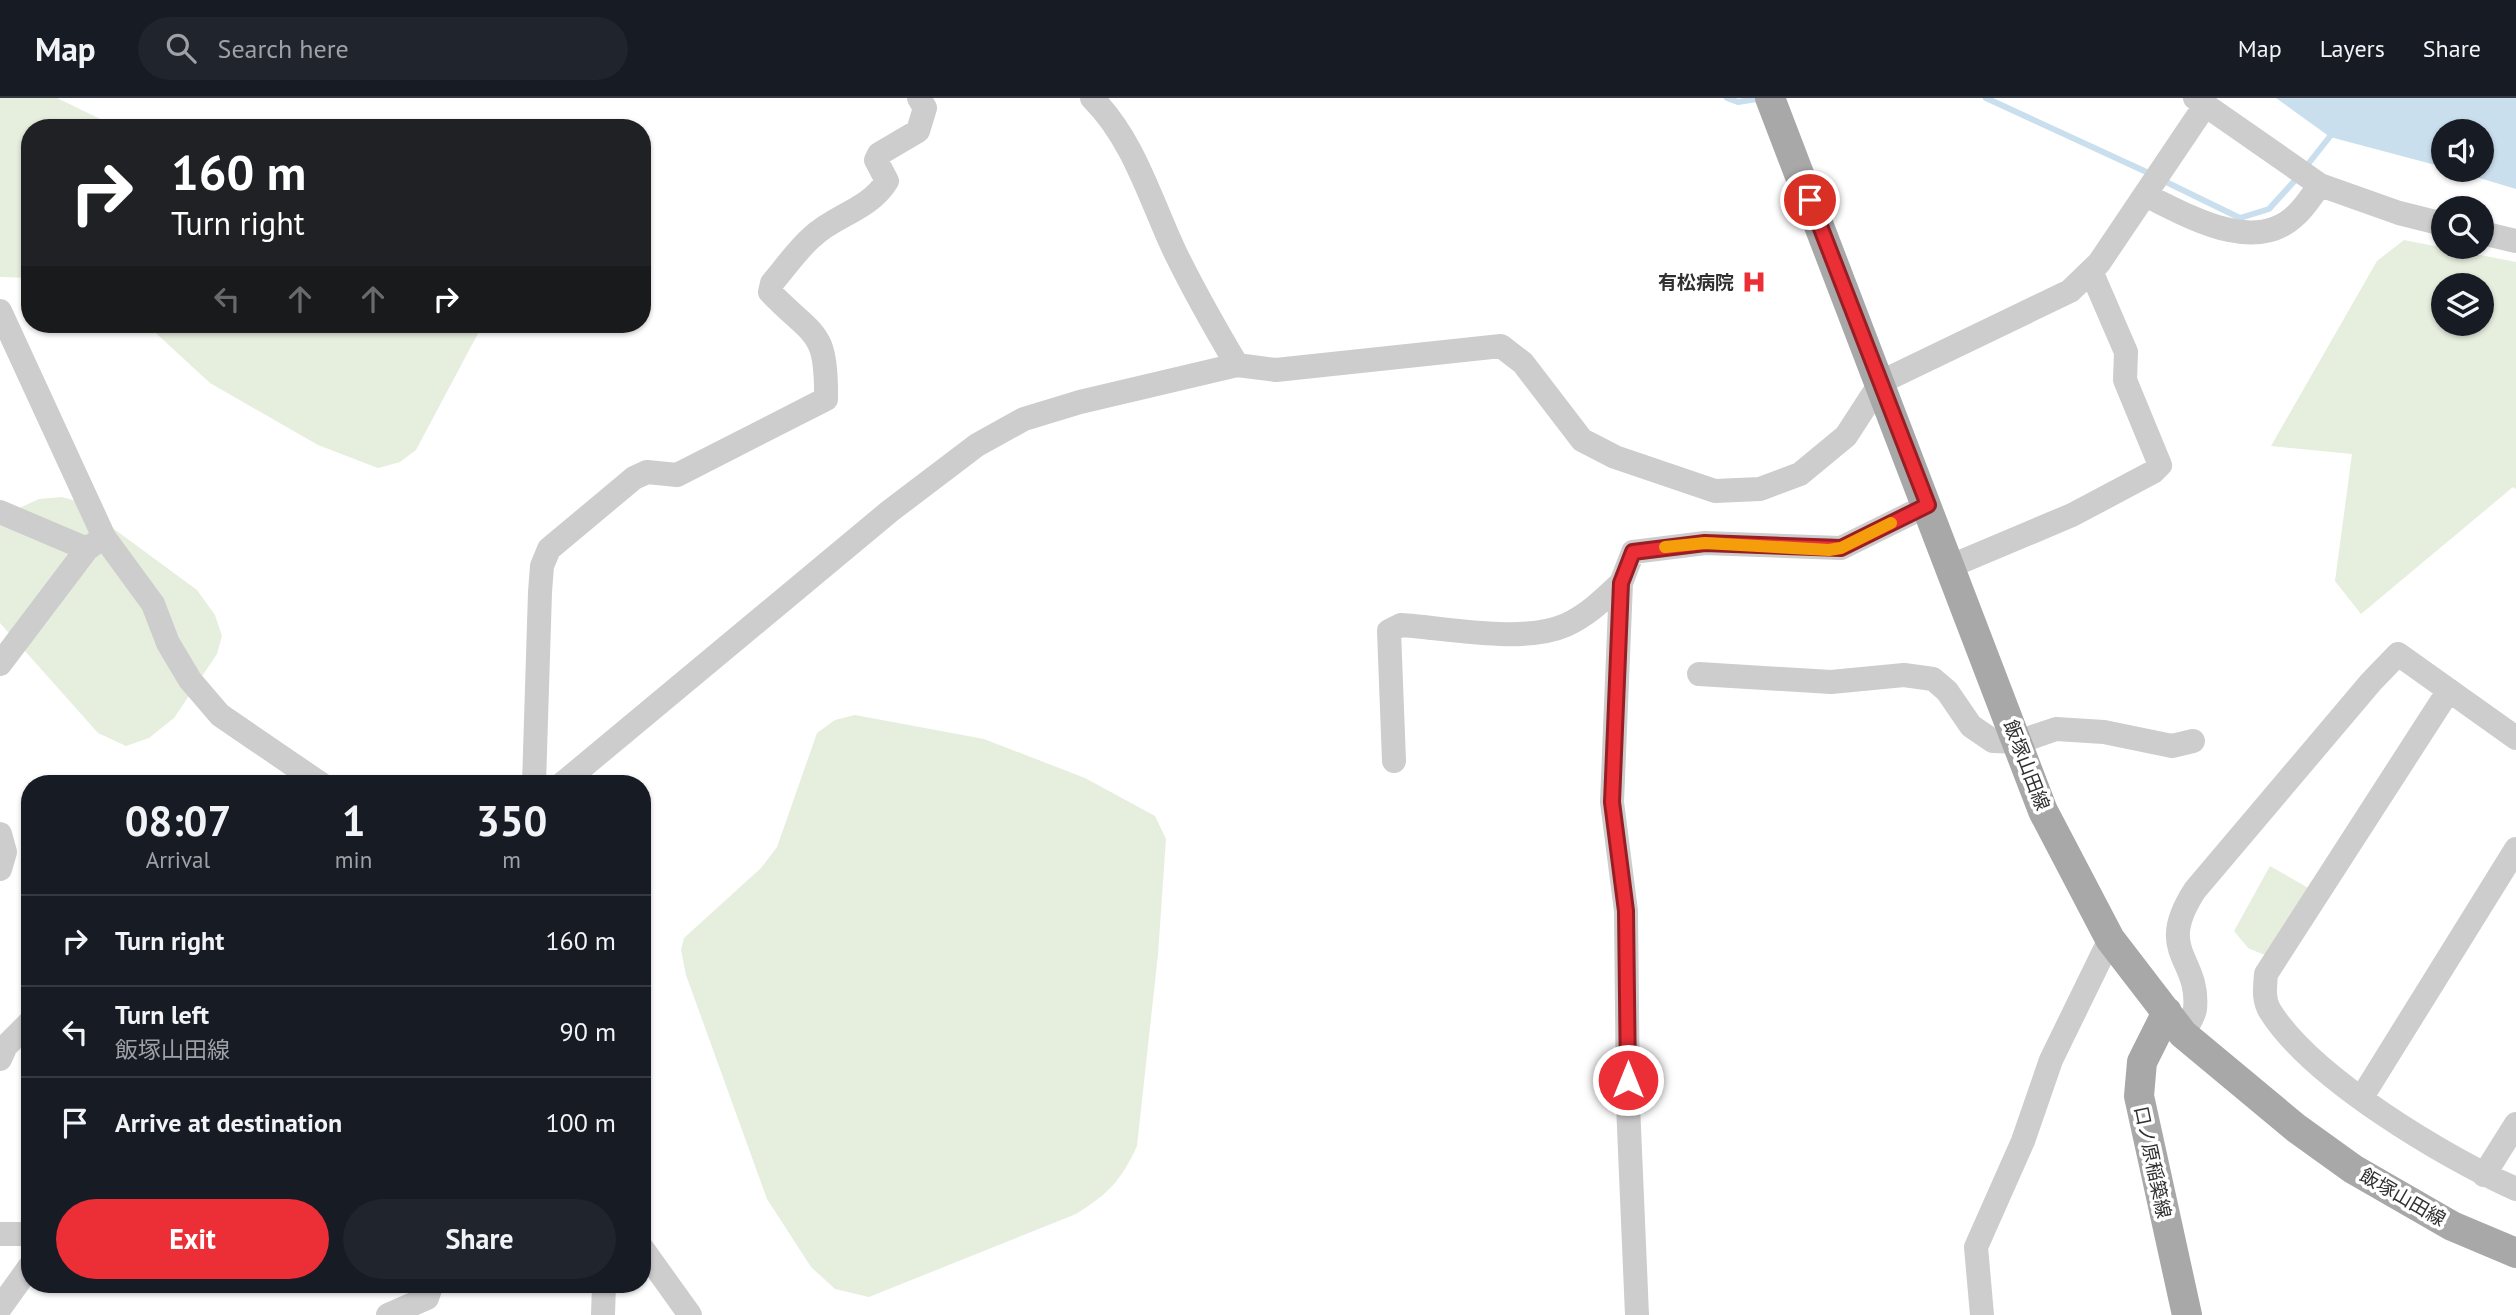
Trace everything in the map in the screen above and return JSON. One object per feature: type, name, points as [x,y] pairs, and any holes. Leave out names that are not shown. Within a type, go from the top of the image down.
[{"type":"main road","name":"飯塚山田線","points":[[1770,98],[1881,382],[2043,811],[2110,939],[2175,1023],[2296,1128],[2353,1169],[2452,1226],[2516,1253]]},
{"type":"main road","name":"口ノ原稲築線","points":[[2175,1023],[2142,1062],[2138,1096],[2187,1315]]},
{"type":"street","points":[[534,775],[540,592],[542,566],[549,549],[634,478],[647,472],[677,475],[826,399],[827,363],[822,347],[803,321],[771,292],[772,283],[813,235],[868,203],[880,191],[887,181],[876,160],[879,154],[918,131],[925,108],[919,98]]},
{"type":"street","points":[[1092,98],[1128,142],[1136,168],[1176,254],[1237,365]]},
{"type":"street","points":[[578,775],[890,511],[977,444],[1024,419],[1080,402],[1237,365],[1276,370],[1501,346],[1523,363],[1582,440],[1615,457],[1715,491],[1760,489],[1800,474],[1846,436],[1881,382],[2070,291],[2091,271],[2152,184],[2200,103],[2320,186],[2431,221]]},
{"type":"street","points":[[2152,184],[2227,230],[2254,233],[2269,230],[2296,216],[2320,186]]},
{"type":"street","points":[[2494,236],[2516,241]]},
{"type":"street","points":[[1951,566],[2072,515],[2153,472],[2160,465],[2125,380],[2126,352],[2091,271]]},
{"type":"street","points":[[0,311],[96,543],[153,604],[167,643],[190,680],[220,715],[308,775]]},
{"type":"street","points":[[1637,1315],[1628,1104],[1626,911],[1612,802],[1621,583],[1633,552],[1705,543],[1841,548],[1928,505]]},
{"type":"street","points":[[0,512],[96,543]]},
{"type":"street","points":[[0,664],[96,543]]},
{"type":"street","points":[[1394,761],[1389,631],[1401,625],[1496,633],[1532,632],[1563,626],[1585,615],[1621,583]]},
{"type":"street","points":[[2175,1023],[2195,1012],[2194,990],[2180,955],[2177,931],[2181,912],[2230,848],[2371,682],[2399,654],[2516,738]]},
{"type":"street","points":[[1699,674],[1831,681],[1903,675],[1933,679],[1947,691],[1971,726],[1993,741],[2018,742],[2056,729],[2104,732],[2172,746],[2193,741]]},
{"type":"street","points":[[2449,690],[2266,974],[2264,993],[2270,1010],[2343,1086],[2430,1143],[2516,1189]]},
{"type":"street","points":[[0,834],[5,852],[0,869]]},
{"type":"street","points":[[2362,1097],[2516,849]]},
{"type":"street","points":[[1982,1315],[1976,1247],[2023,1141],[2051,1060],[2110,939]]},
{"type":"street","points":[[0,1059],[12,1038],[21,1030]]},
{"type":"street","points":[[2484,1174],[2516,1124]]},
{"type":"street","points":[[0,1234],[21,1234]]},
{"type":"street","points":[[651,1261],[690,1315]]},
{"type":"street","points":[[0,1308],[21,1279]]},
{"type":"street","points":[[388,1315],[427,1298],[429,1293]]},
{"type":"street","points":[[604,1293],[604,1315]]},
{"type":"green space","points":[[0,98],[57,98],[100,119],[21,119],[21,278],[0,277]]},
{"type":"green space","points":[[2404,240],[2431,245],[2431,259],[2494,258],[2516,262],[2516,489],[2513,487],[2361,614],[2335,581],[2352,454],[2271,446],[2377,261]]},
{"type":"green space","points":[[156,333],[478,333],[416,450],[400,462],[378,468],[318,445],[210,383]]},
{"type":"green space","points":[[62,497],[76,501],[197,590],[215,615],[222,636],[217,654],[174,718],[149,738],[126,746],[98,733],[0,623],[0,517],[39,499]]},
{"type":"green space","points":[[855,715],[984,739],[1085,778],[1155,816],[1166,839],[1158,954],[1137,1146],[1125,1169],[1105,1193],[1076,1214],[869,1297],[835,1289],[811,1267],[767,1199],[686,975],[681,950],[684,938],[761,868],[777,847],[817,733],[835,720]]},
{"type":"green space","points":[[2270,866],[2310,889],[2267,956],[2248,948],[2234,931]]},
{"type":"water","points":[[2276,98],[2516,98],[2516,189],[2493,182],[2494,119],[2431,119],[2431,164],[2330,137]]},
{"type":"waterway","points":[[1727,98],[1738,102],[1763,98]]},
{"type":"waterway","points":[[1986,98],[2153,175]]},
{"type":"waterway","points":[[2305,168],[2335,130]]},
{"type":"waterway","points":[[2162,180],[2240,218],[2269,209],[2298,177]]},
{"type":"slow traffic","points":[[1665,547],[1705,543],[1829,550],[1841,548],[1891,523]]},
{"type":"place","name":"有松病院","points":[[1754,282]]},
{"type":"route","points":[[1628,1080],[1626,911],[1612,802],[1621,583],[1633,552],[1705,543],[1829,550],[1841,548],[1928,505],[1810,200]]}]
